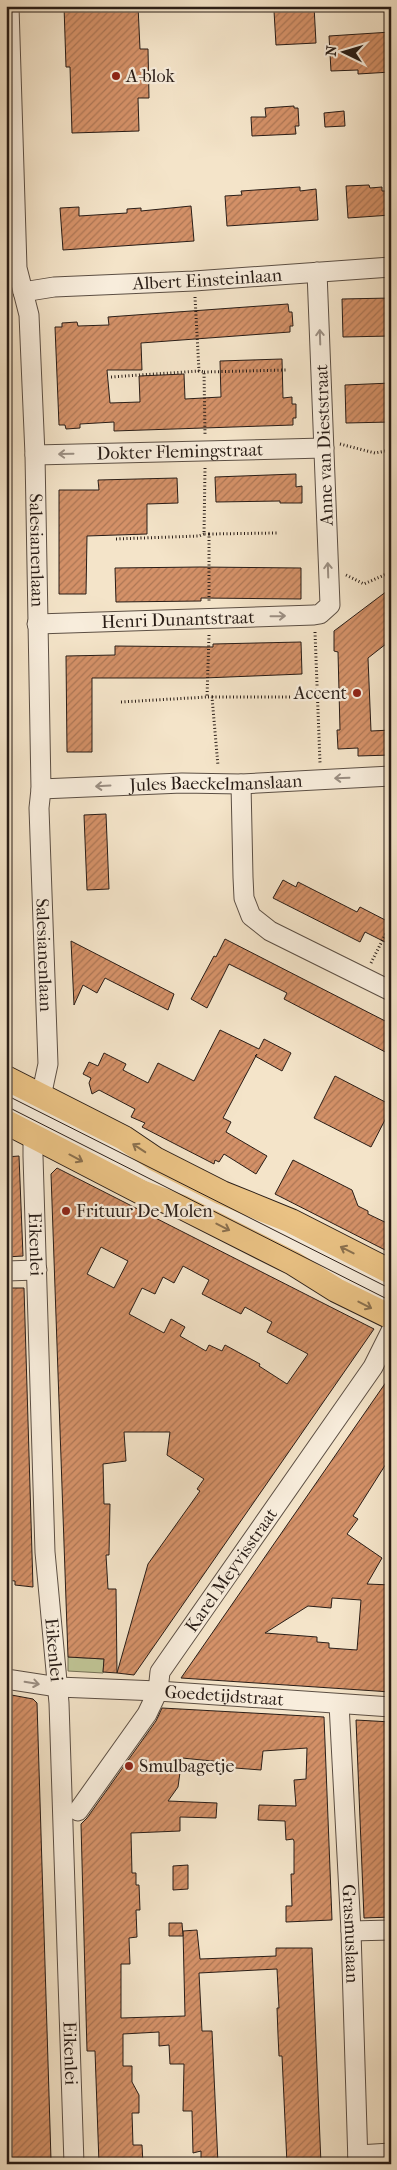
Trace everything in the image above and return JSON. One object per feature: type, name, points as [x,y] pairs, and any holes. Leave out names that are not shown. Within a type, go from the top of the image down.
[{"type":"main road","points":[[6,1078],[38,1116],[141,1192],[182,1207],[293,1262],[336,1290],[391,1317]]},
{"type":"main road","points":[[6,1122],[38,1116],[124,1138],[155,1159],[222,1193],[291,1221],[391,1272]]},
{"type":"street","name":"Salesianenlaan","points":[[9,6],[9,111],[17,268],[29,315],[35,455],[41,788],[39,808],[48,1064],[38,1116]]},
{"type":"street","name":"Albert Einsteinlaan","points":[[23,292],[54,286],[194,281],[391,267]]},
{"type":"street","name":"Anne van Dieststraat","points":[[317,272],[330,605],[317,614]]},
{"type":"street","name":"Dokter Flemingstraat","points":[[35,455],[324,448]]},
{"type":"street","name":"Henri Dunantstraat","points":[[37,624],[317,614]]},
{"type":"street","name":"Jules Baeckelmanslaan","points":[[41,788],[220,782],[240,784],[391,776]]},
{"type":"street","points":[[240,784],[244,891],[251,916],[270,931],[391,991]]},
{"type":"street","points":[[6,1100],[391,1295]]},
{"type":"street","name":"Eikenlei","points":[[38,1116],[37,1270],[45,1552],[58,1687],[74,2164]]},
{"type":"street","points":[[6,1271],[37,1270]]},
{"type":"street","name":"Karel Meyvisstraat","points":[[78,1811],[147,1714],[158,1691],[160,1672],[373,1367],[391,1331]]},
{"type":"street","name":"Goedetijdstraat","points":[[6,1678],[58,1687],[158,1691],[391,1707]]},
{"type":"street","name":"Grasmuslaan","points":[[339,1704],[351,1931],[358,2159]]},
{"type":"street","points":[[351,1931],[391,1930]]},
{"type":"street","points":[[358,2159],[391,2153]]},
{"type":"path","points":[[194,281],[199,371]]},
{"type":"path","points":[[111,377],[199,371],[286,370]]},
{"type":"path","points":[[204,372],[206,451],[204,534]]},
{"type":"path","points":[[324,448],[341,444],[375,453],[391,450]]},
{"type":"path","points":[[116,539],[199,536],[204,534],[277,533]]},
{"type":"path","points":[[209,534],[210,697],[220,782]]},
{"type":"path","points":[[343,574],[364,584],[391,572]]},
{"type":"path","points":[[317,614],[321,779]]},
{"type":"path","points":[[121,702],[210,697],[292,697]]},
{"type":"path","points":[[364,978],[391,923]]},
{"type":"green space","points":[[68,1657],[104,1659],[103,1673],[68,1671]]},
{"type":"building","name":"A-blok","points":[[64,6],[138,6],[140,49],[148,49],[149,98],[138,98],[139,131],[72,133],[70,67],[66,67]]},
{"type":"building","points":[[279,6],[314,6],[316,43],[276,45],[274,11],[279,10]]},
{"type":"building","points":[[391,32],[391,72],[358,74],[358,70],[331,71],[329,36]]},
{"type":"building","points":[[294,106],[294,108],[298,108],[299,126],[295,126],[296,134],[252,136],[251,117],[266,117],[265,108]]},
{"type":"building","points":[[344,111],[345,126],[325,127],[324,113]]},
{"type":"building","points":[[369,185],[370,188],[382,187],[382,191],[391,191],[391,215],[348,218],[346,186]]},
{"type":"building","points":[[300,187],[300,191],[316,189],[318,220],[227,226],[225,196],[242,195],[241,191]]},
{"type":"building","points":[[191,206],[194,241],[63,250],[60,208],[79,207],[79,216],[127,213],[127,209],[141,208],[141,211]]},
{"type":"building","points":[[391,298],[391,336],[343,337],[342,299]]},
{"type":"building","points":[[288,304],[289,312],[292,312],[293,326],[290,326],[290,332],[141,343],[142,370],[107,370],[110,403],[140,402],[139,376],[184,374],[185,399],[221,397],[220,361],[282,359],[283,398],[292,397],[292,404],[296,404],[296,418],[293,418],[293,425],[114,431],[114,422],[80,424],[80,428],[66,429],[65,425],[59,425],[55,327],[62,327],[62,323],[77,322],[78,326],[109,325],[108,317]]},
{"type":"building","points":[[391,383],[391,422],[346,423],[345,385]]},
{"type":"building","points":[[296,474],[296,487],[302,486],[302,503],[280,503],[280,501],[216,502],[215,477]]},
{"type":"building","points":[[177,478],[178,503],[147,504],[147,534],[87,536],[86,594],[59,594],[59,490],[99,490],[98,480]]},
{"type":"building","points":[[115,568],[301,568],[301,599],[201,598],[201,601],[116,602]]},
{"type":"building","name":"Accent","points":[[391,588],[391,640],[368,658],[371,731],[391,730],[391,755],[358,756],[358,748],[338,749],[337,730],[340,730],[338,652],[334,651],[334,631]]},
{"type":"building","points":[[301,642],[302,674],[204,678],[92,678],[92,752],[67,752],[66,656],[115,655],[115,646],[213,647],[213,644]]},
{"type":"building","points":[[106,814],[109,889],[87,890],[84,815]]},
{"type":"building","points":[[283,880],[296,887],[298,882],[357,912],[360,907],[391,923],[391,945],[365,932],[360,942],[273,898]]},
{"type":"building","points":[[225,939],[391,1024],[391,1055],[284,999],[287,993],[229,964],[207,1008],[191,999]]},
{"type":"building","points":[[71,941],[174,994],[168,1010],[105,978],[97,993],[83,985],[74,1005]]},
{"type":"building","points":[[220,1030],[259,1049],[264,1039],[291,1053],[282,1071],[256,1056],[223,1118],[231,1122],[226,1132],[267,1156],[256,1174],[224,1154],[219,1162],[215,1160],[214,1164],[142,1127],[145,1123],[131,1117],[135,1109],[99,1090],[92,1094],[89,1083],[91,1078],[83,1074],[89,1062],[98,1066],[104,1053],[126,1064],[123,1070],[148,1083],[158,1063],[194,1081]]},
{"type":"building","points":[[335,1076],[391,1105],[391,1120],[386,1118],[371,1147],[314,1118]]},
{"type":"building","points":[[19,1156],[23,1256],[6,1257],[6,1157]]},
{"type":"building","points":[[293,1160],[352,1190],[358,1206],[368,1211],[368,1214],[391,1225],[391,1253],[275,1194]]},
{"type":"building","points":[[57,1168],[374,1329],[134,1675],[103,1672],[104,1659],[68,1657],[51,1174]],"holes":[[[101,1247],[128,1261],[114,1288],[87,1274]],[[183,1266],[209,1280],[202,1294],[241,1314],[245,1307],[272,1322],[267,1332],[308,1354],[287,1384],[259,1366],[260,1364],[225,1345],[222,1351],[209,1345],[206,1351],[180,1336],[185,1327],[171,1319],[164,1333],[129,1314],[142,1288],[155,1294],[163,1277],[174,1283]],[[124,1432],[170,1432],[167,1455],[204,1479],[197,1489],[200,1491],[148,1564],[117,1673],[116,1589],[108,1589],[106,1555],[109,1555],[110,1504],[104,1504],[103,1464],[126,1461]]]},
{"type":"building","points":[[6,1288],[24,1288],[33,1587],[15,1585],[15,1581],[6,1580]]},
{"type":"building","points":[[391,1375],[391,1456],[353,1516],[358,1519],[347,1534],[382,1558],[367,1584],[391,1585],[391,1692],[181,1678]],"holes":[[[332,1598],[361,1600],[357,1650],[329,1648],[329,1643],[317,1642],[317,1637],[265,1633],[308,1606],[331,1608]]]},
{"type":"building","points":[[6,1694],[33,1699],[37,1703],[51,2160],[6,2161]]},
{"type":"building","points":[[162,1708],[324,1717],[332,1920],[286,1922],[286,1906],[292,1906],[291,1874],[294,1874],[294,1841],[293,1839],[286,1840],[285,1821],[258,1820],[259,1805],[296,1806],[294,1780],[306,1779],[307,1748],[263,1751],[261,1770],[222,1767],[222,1762],[182,1758],[178,1787],[168,1801],[217,1803],[216,1818],[180,1817],[180,1831],[131,1833],[132,1873],[136,1873],[136,1885],[139,1885],[140,1910],[136,1910],[137,1937],[129,1938],[130,1964],[121,1964],[121,2018],[185,2016],[183,1931],[197,1930],[200,1959],[276,1956],[276,1948],[312,1948],[321,2164],[287,2164],[282,2056],[279,2056],[277,1969],[199,1973],[202,2031],[212,2031],[218,2164],[201,2164],[201,2151],[193,2153],[192,2111],[183,2111],[184,2064],[170,2064],[169,2045],[159,2046],[159,2032],[123,2034],[123,2066],[132,2066],[132,2082],[139,2095],[139,2113],[132,2113],[133,2145],[142,2145],[143,2164],[99,2164],[95,2051],[87,2051],[81,1824],[156,1721]]},
{"type":"building","points":[[356,1720],[391,1722],[391,1759],[389,1759],[391,1808],[389,1808],[391,1917],[364,1918]]},
{"type":"building","points":[[188,1865],[188,1889],[173,1890],[173,1866]]},
{"type":"building","points":[[169,1923],[182,1923],[183,1936],[169,1936]]},
{"type":"tram line","points":[[6,1095],[391,1289]]},
{"type":"tram line","points":[[6,1106],[391,1301]]},
{"type":"place","name":"A-blok","points":[[116,76]]},
{"type":"place","name":"Accent","points":[[357,693]]},
{"type":"place","name":"Frituur De Molen","points":[[66,1211]]},
{"type":"place","name":"Smulbagetje","points":[[129,1766]]}]
